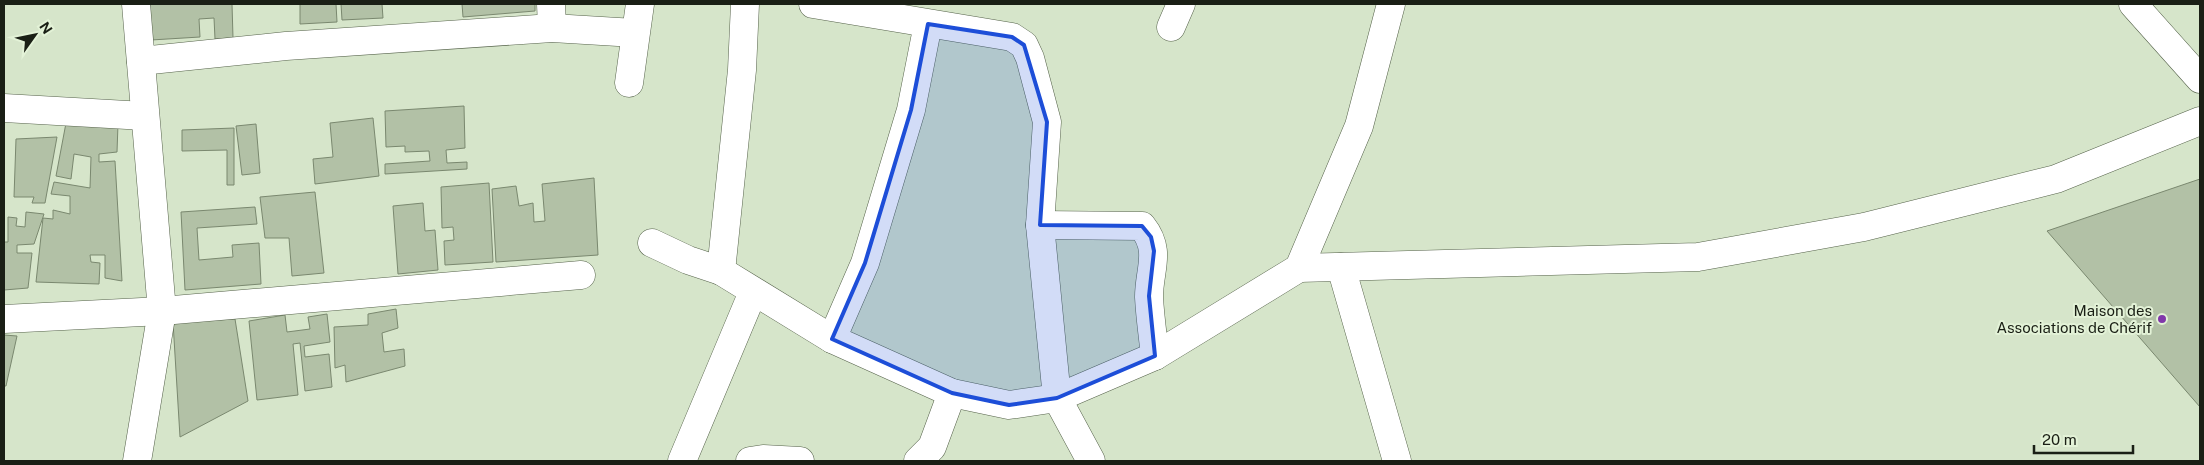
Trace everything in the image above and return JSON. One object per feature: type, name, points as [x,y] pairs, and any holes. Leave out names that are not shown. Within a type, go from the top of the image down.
[{"type":"street","points":[[136,4],[162,311],[137,461]]},
{"type":"street","points":[[629,83],[640,4]]},
{"type":"street","points":[[721,271],[742,70],[745,4]]},
{"type":"street","points":[[813,4],[1012,37],[1024,45],[1030,58],[1047,122],[1040,225],[1056,398],[1091,461]]},
{"type":"street","points":[[1299,268],[1359,126],[1390,4]]},
{"type":"street","points":[[2133,4],[2200,79]]},
{"type":"street","points":[[141,61],[551,16],[635,33]]},
{"type":"street","points":[[832,339],[865,263],[911,110],[928,24]]},
{"type":"street","points":[[4,108],[145,116]]},
{"type":"street","points":[[652,243],[688,260],[721,271],[832,339],[952,394],[1010,405],[1056,398],[1155,356],[1299,268],[1698,256],[1864,227],[2056,179],[2200,121]]},
{"type":"street","points":[[1040,225],[1142,226],[1151,237],[1154,251],[1149,296],[1155,356]]},
{"type":"street","points":[[1341,267],[1398,461]]},
{"type":"street","points":[[4,319],[162,311],[581,275]]},
{"type":"street","points":[[682,461],[753,292]]},
{"type":"street","points":[[918,461],[932,447],[952,394]]},
{"type":"street","points":[[750,461],[763,459],[800,461]]},
{"type":"highlighted area","points":[[928,24],[1012,37],[1024,45],[1047,122],[1040,225],[1142,226],[1151,237],[1154,251],[1149,296],[1155,356],[1057,398],[1009,405],[952,393],[832,339],[865,263],[911,110]]},
{"type":"building","points":[[150,4],[232,4],[233,38],[215,39],[214,18],[199,19],[200,37],[151,40]]},
{"type":"building","points":[[300,4],[336,4],[337,22],[300,24]]},
{"type":"building","points":[[341,4],[382,4],[383,18],[342,20]]},
{"type":"building","points":[[462,4],[535,4],[535,11],[463,17]]},
{"type":"building","points":[[464,106],[465,148],[446,150],[447,163],[467,162],[467,169],[385,174],[385,164],[430,161],[429,151],[405,152],[405,146],[386,147],[385,111]]},
{"type":"building","points":[[373,118],[379,176],[315,184],[313,159],[333,157],[330,123]]},
{"type":"building","points":[[66,123],[118,124],[117,152],[99,154],[99,162],[115,161],[122,281],[105,278],[105,255],[90,255],[91,262],[100,263],[99,284],[36,282],[43,218],[53,219],[53,210],[70,214],[70,196],[51,194],[54,182],[90,188],[91,157],[74,154],[71,179],[56,176]]},
{"type":"building","points":[[256,124],[260,173],[242,175],[236,126]]},
{"type":"building","points":[[234,128],[234,185],[227,185],[227,150],[182,151],[182,130]]},
{"type":"building","points":[[57,137],[45,203],[32,203],[34,197],[14,197],[16,139]]},
{"type":"building","points":[[594,178],[598,255],[496,262],[492,189],[516,186],[519,206],[533,203],[534,222],[545,221],[542,184]]},
{"type":"building","name":"Maison des Associations de Chérif","points":[[2200,179],[2200,407],[2047,231]]},
{"type":"building","points":[[489,183],[493,262],[445,265],[444,241],[454,240],[453,227],[442,228],[441,187]]},
{"type":"building","points":[[315,192],[324,273],[292,276],[289,238],[265,238],[260,197]]},
{"type":"building","points":[[423,203],[425,231],[435,230],[438,270],[398,274],[393,206]]},
{"type":"building","points":[[255,207],[257,224],[197,228],[199,260],[233,257],[232,245],[259,243],[261,284],[185,290],[181,212]]},
{"type":"building","points":[[26,212],[44,214],[34,244],[17,245],[17,253],[32,253],[28,288],[4,290],[4,242],[8,242],[8,217],[17,218],[16,226],[25,227]]},
{"type":"building","points":[[396,309],[398,328],[382,333],[384,352],[404,349],[405,366],[346,382],[345,365],[335,368],[334,327],[368,325],[368,314]]},
{"type":"building","points":[[327,314],[330,342],[304,346],[305,357],[329,354],[332,387],[305,391],[300,343],[293,344],[298,395],[257,400],[249,321],[285,315],[287,332],[310,329],[308,317]]},
{"type":"building","points":[[235,319],[248,401],[180,437],[173,322]]},
{"type":"building","points":[[4,335],[17,336],[6,386],[4,386]]},
{"type":"place","name":"Maison des Associations de Chérif","points":[[2162,319]]}]
